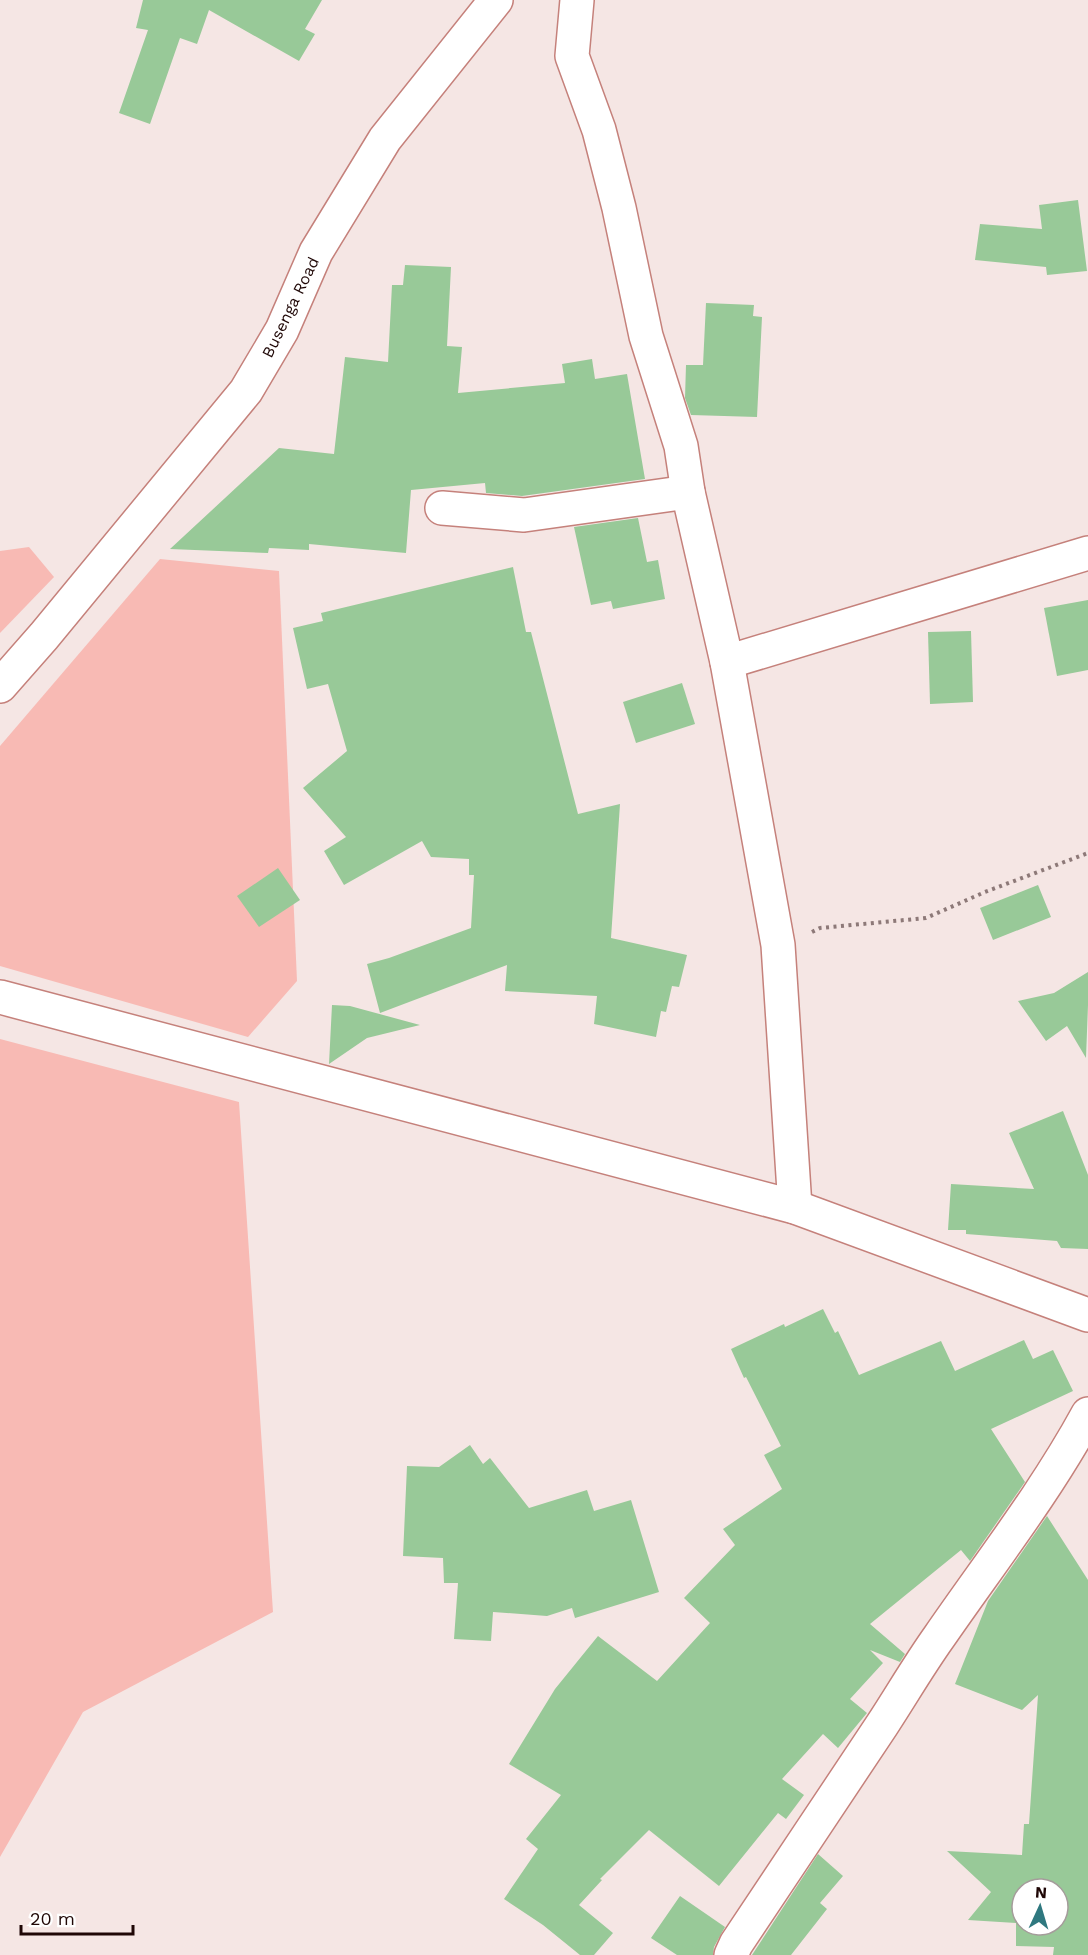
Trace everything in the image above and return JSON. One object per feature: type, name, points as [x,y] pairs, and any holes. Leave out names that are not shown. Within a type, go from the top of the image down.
[{"type":"street","name":"Busenga Road","points":[[0,686],[246,391],[282,330],[316,252],[385,139],[496,0]]},
{"type":"street","points":[[577,0],[572,56],[599,130],[619,208],[646,336],[681,446],[688,492],[727,662],[777,945],[795,1207]]},
{"type":"street","points":[[442,508],[524,515],[688,492]]},
{"type":"street","points":[[727,662],[1088,553]]},
{"type":"street","points":[[0,997],[795,1207],[1088,1315]]},
{"type":"street","points":[[731,1955],[787,1866],[938,1639],[1069,1450],[1088,1414]]},
{"type":"path","points":[[777,945],[820,928],[926,918],[985,892],[1088,853]]},
{"type":"shaded area","points":[[29,547],[54,577],[0,633],[0,551]]},
{"type":"shaded area","points":[[160,559],[279,571],[297,981],[248,1037],[0,966],[0,746]]},
{"type":"shaded area","points":[[0,1039],[239,1102],[273,1612],[83,1712],[0,1857]]},
{"type":"building","points":[[143,0],[322,0],[305,29],[315,34],[299,61],[209,10],[197,44],[180,38],[150,124],[119,113],[148,30],[136,28]]},
{"type":"building","points":[[1078,200],[1087,271],[1047,275],[1046,267],[975,260],[980,224],[1042,229],[1039,205]]},
{"type":"building","points":[[405,265],[451,267],[447,346],[462,347],[458,393],[565,383],[562,364],[592,359],[595,379],[627,374],[645,479],[522,496],[486,493],[485,483],[411,490],[406,553],[309,544],[309,550],[269,548],[268,553],[170,549],[279,448],[334,454],[345,357],[388,362],[392,285],[403,285]]},
{"type":"building","points":[[706,303],[754,305],[753,316],[762,317],[757,417],[691,415],[685,398],[686,365],[703,365]]},
{"type":"building","points":[[638,518],[647,562],[658,560],[665,599],[613,609],[611,601],[591,605],[574,527]]},
{"type":"building","points":[[513,567],[526,632],[531,632],[578,814],[620,804],[611,938],[687,955],[679,987],[672,986],[666,1012],[661,1011],[656,1037],[594,1024],[597,996],[505,991],[507,965],[380,1013],[367,964],[471,928],[474,875],[469,875],[469,859],[431,857],[422,841],[344,885],[324,851],[346,837],[303,788],[347,751],[328,684],[307,689],[293,628],[323,621],[321,613]]},
{"type":"building","points":[[1088,600],[1088,670],[1057,676],[1044,608]]},
{"type":"building","points":[[971,631],[973,702],[930,704],[928,632]]},
{"type":"building","points":[[682,683],[695,724],[636,743],[623,702]]},
{"type":"building","points":[[278,868],[300,900],[259,927],[237,896]]},
{"type":"building","points":[[1038,885],[1051,917],[993,940],[980,908]]},
{"type":"building","points":[[1088,972],[1086,1058],[1067,1026],[1046,1041],[1018,1001],[1054,993]]},
{"type":"building","points":[[332,1005],[350,1006],[420,1025],[367,1038],[329,1064]]},
{"type":"building","points":[[1063,1111],[1088,1175],[1088,1249],[1061,1248],[1057,1241],[966,1234],[966,1230],[948,1230],[951,1184],[1034,1189],[1009,1133]]},
{"type":"building","points":[[823,1309],[835,1333],[838,1331],[859,1375],[941,1341],[955,1371],[1024,1340],[1033,1359],[1053,1350],[1073,1391],[991,1429],[1025,1482],[970,1561],[961,1550],[870,1624],[905,1654],[900,1662],[870,1650],[883,1663],[850,1699],[867,1713],[838,1748],[823,1734],[782,1779],[804,1795],[786,1819],[778,1813],[719,1886],[649,1830],[600,1879],[602,1880],[579,1905],[613,1933],[594,1955],[580,1955],[543,1925],[504,1899],[538,1849],[526,1839],[561,1795],[509,1764],[555,1689],[598,1636],[657,1681],[710,1623],[684,1598],[735,1545],[723,1529],[782,1489],[764,1455],[781,1446],[731,1349]]},
{"type":"building","points":[[470,1445],[483,1464],[490,1458],[529,1508],[587,1490],[594,1511],[631,1500],[659,1592],[575,1618],[572,1608],[547,1616],[493,1612],[491,1641],[454,1639],[458,1583],[444,1583],[443,1558],[403,1556],[407,1466],[439,1467]]},
{"type":"building","points":[[1047,1516],[1088,1580],[1088,1955],[1053,1955],[1054,1947],[1016,1946],[1016,1937],[1070,1937],[1070,1877],[1010,1877],[1010,1923],[968,1920],[991,1892],[947,1851],[1022,1855],[1024,1824],[1029,1824],[1038,1695],[1022,1710],[955,1684],[988,1601]]},
{"type":"building","points":[[818,1854],[843,1876],[820,1903],[827,1909],[791,1955],[752,1955]]},
{"type":"building","points":[[680,1896],[725,1927],[714,1947],[713,1955],[677,1955],[651,1938]]}]
